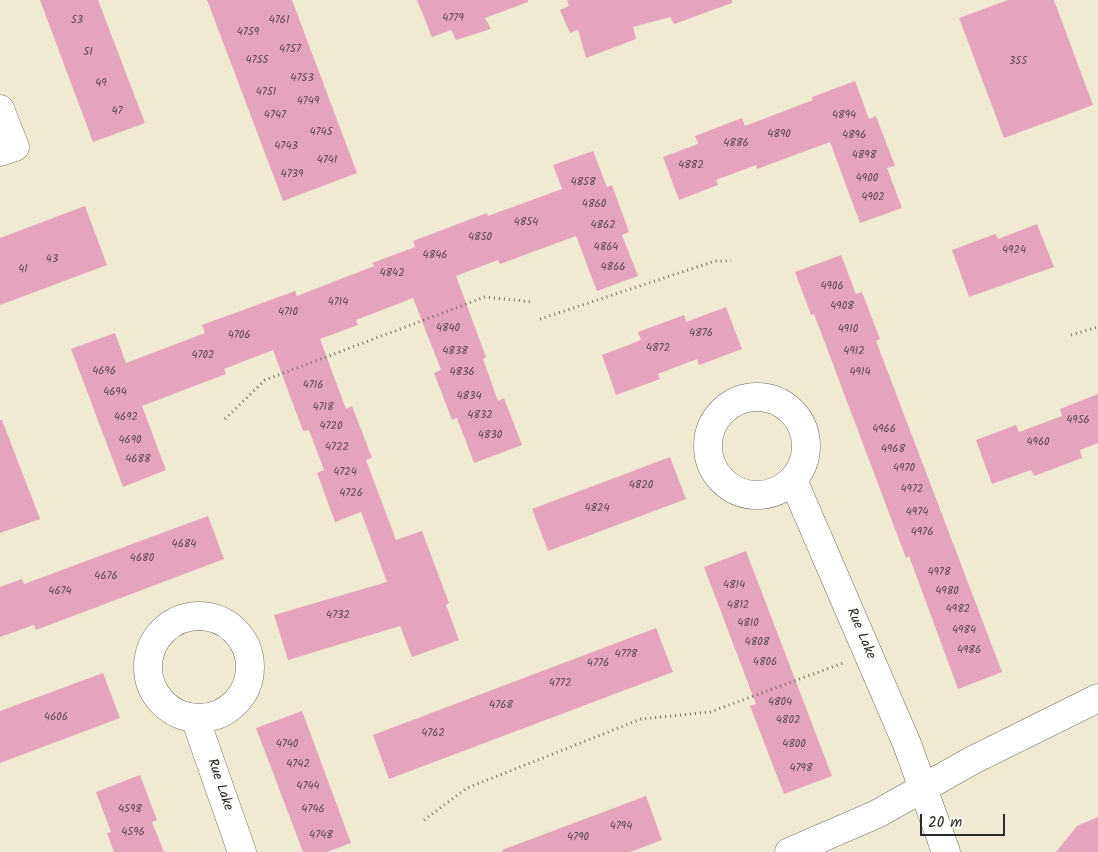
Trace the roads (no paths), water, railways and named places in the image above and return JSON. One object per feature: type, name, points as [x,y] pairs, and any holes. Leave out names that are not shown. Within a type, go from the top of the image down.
[{"type":"street","points":[[0,109],[14,147],[0,152]]},
{"type":"street","name":"Rue Lake","points":[[793,480],[907,744],[946,852]]},
{"type":"street","points":[[789,852],[877,814],[973,760],[1098,698]]},
{"type":"street","name":"Rue Lake","points":[[195,718],[242,852]]}]
